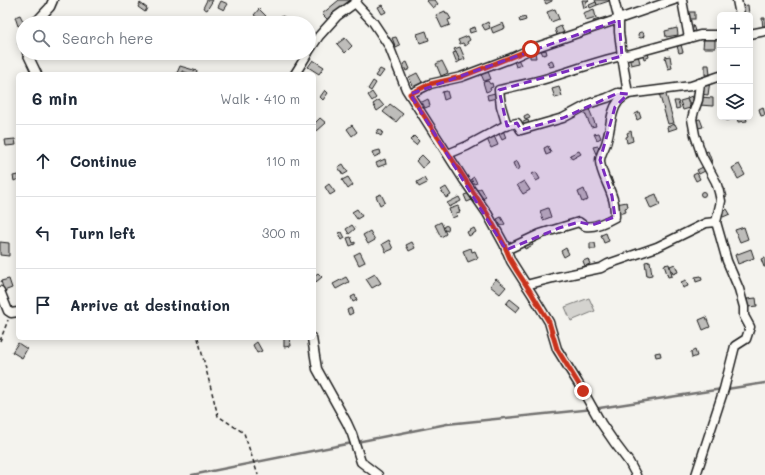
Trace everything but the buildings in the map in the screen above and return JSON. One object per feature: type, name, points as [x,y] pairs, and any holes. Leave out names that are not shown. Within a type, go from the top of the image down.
[{"type":"street","points":[[42,16],[50,7],[53,0]]},
{"type":"street","points":[[614,0],[619,20],[619,32],[628,94]]},
{"type":"street","points":[[410,94],[430,84],[461,77],[531,49],[674,0]]},
{"type":"street","points":[[682,0],[688,38]]},
{"type":"street","points":[[737,0],[739,12]]},
{"type":"street","points":[[316,40],[337,16],[356,2],[373,22],[389,46],[396,65],[410,94],[487,213],[504,244],[511,261],[549,322],[557,349],[601,423],[629,462],[636,475]]},
{"type":"street","points":[[753,33],[765,31]]},
{"type":"street","points":[[507,126],[501,106],[499,90],[548,78],[581,67],[688,38],[700,35],[717,35]]},
{"type":"street","points":[[30,60],[36,72]]},
{"type":"street","points":[[296,72],[303,60]]},
{"type":"street","points":[[448,154],[467,146],[504,126],[517,124],[520,130],[563,118],[591,103],[618,93],[628,94],[691,86],[717,77]]},
{"type":"street","points":[[696,475],[724,389],[735,346],[746,339],[750,327],[744,316],[744,307],[739,289],[727,261],[716,222],[720,192],[702,156],[695,135],[692,119],[698,100],[700,83]]},
{"type":"street","points":[[506,250],[540,234],[559,228],[579,222],[585,226],[592,225],[615,217],[612,196],[600,160],[603,148],[607,143],[615,107],[619,101],[628,94]]},
{"type":"street","points":[[526,285],[601,268],[608,264],[657,247],[706,223],[716,222]]},
{"type":"street","points":[[0,290],[8,311],[15,312]]},
{"type":"street","points":[[312,340],[317,369],[347,423],[361,462],[378,475]]},
{"type":"path","points":[[0,341],[15,312]]},
{"type":"path","points":[[199,340],[218,416],[244,432],[258,475]]},
{"type":"highlighted area","points":[[619,20],[622,56],[499,90],[507,126],[517,123],[521,130],[563,118],[618,93],[628,94],[615,107],[600,160],[612,196],[615,217],[592,225],[579,222],[559,228],[506,250],[410,94]]},
{"type":"shaded area","points":[[589,298],[595,311],[571,321],[565,307]]},
{"type":"waterway","points":[[727,389],[765,383]]},
{"type":"waterway","points":[[192,475],[447,424],[593,409],[722,389]]},
{"type":"route","points":[[531,49],[461,77],[430,84],[410,94],[464,180],[487,213],[504,244],[511,261],[549,322],[557,349],[583,391]]}]
